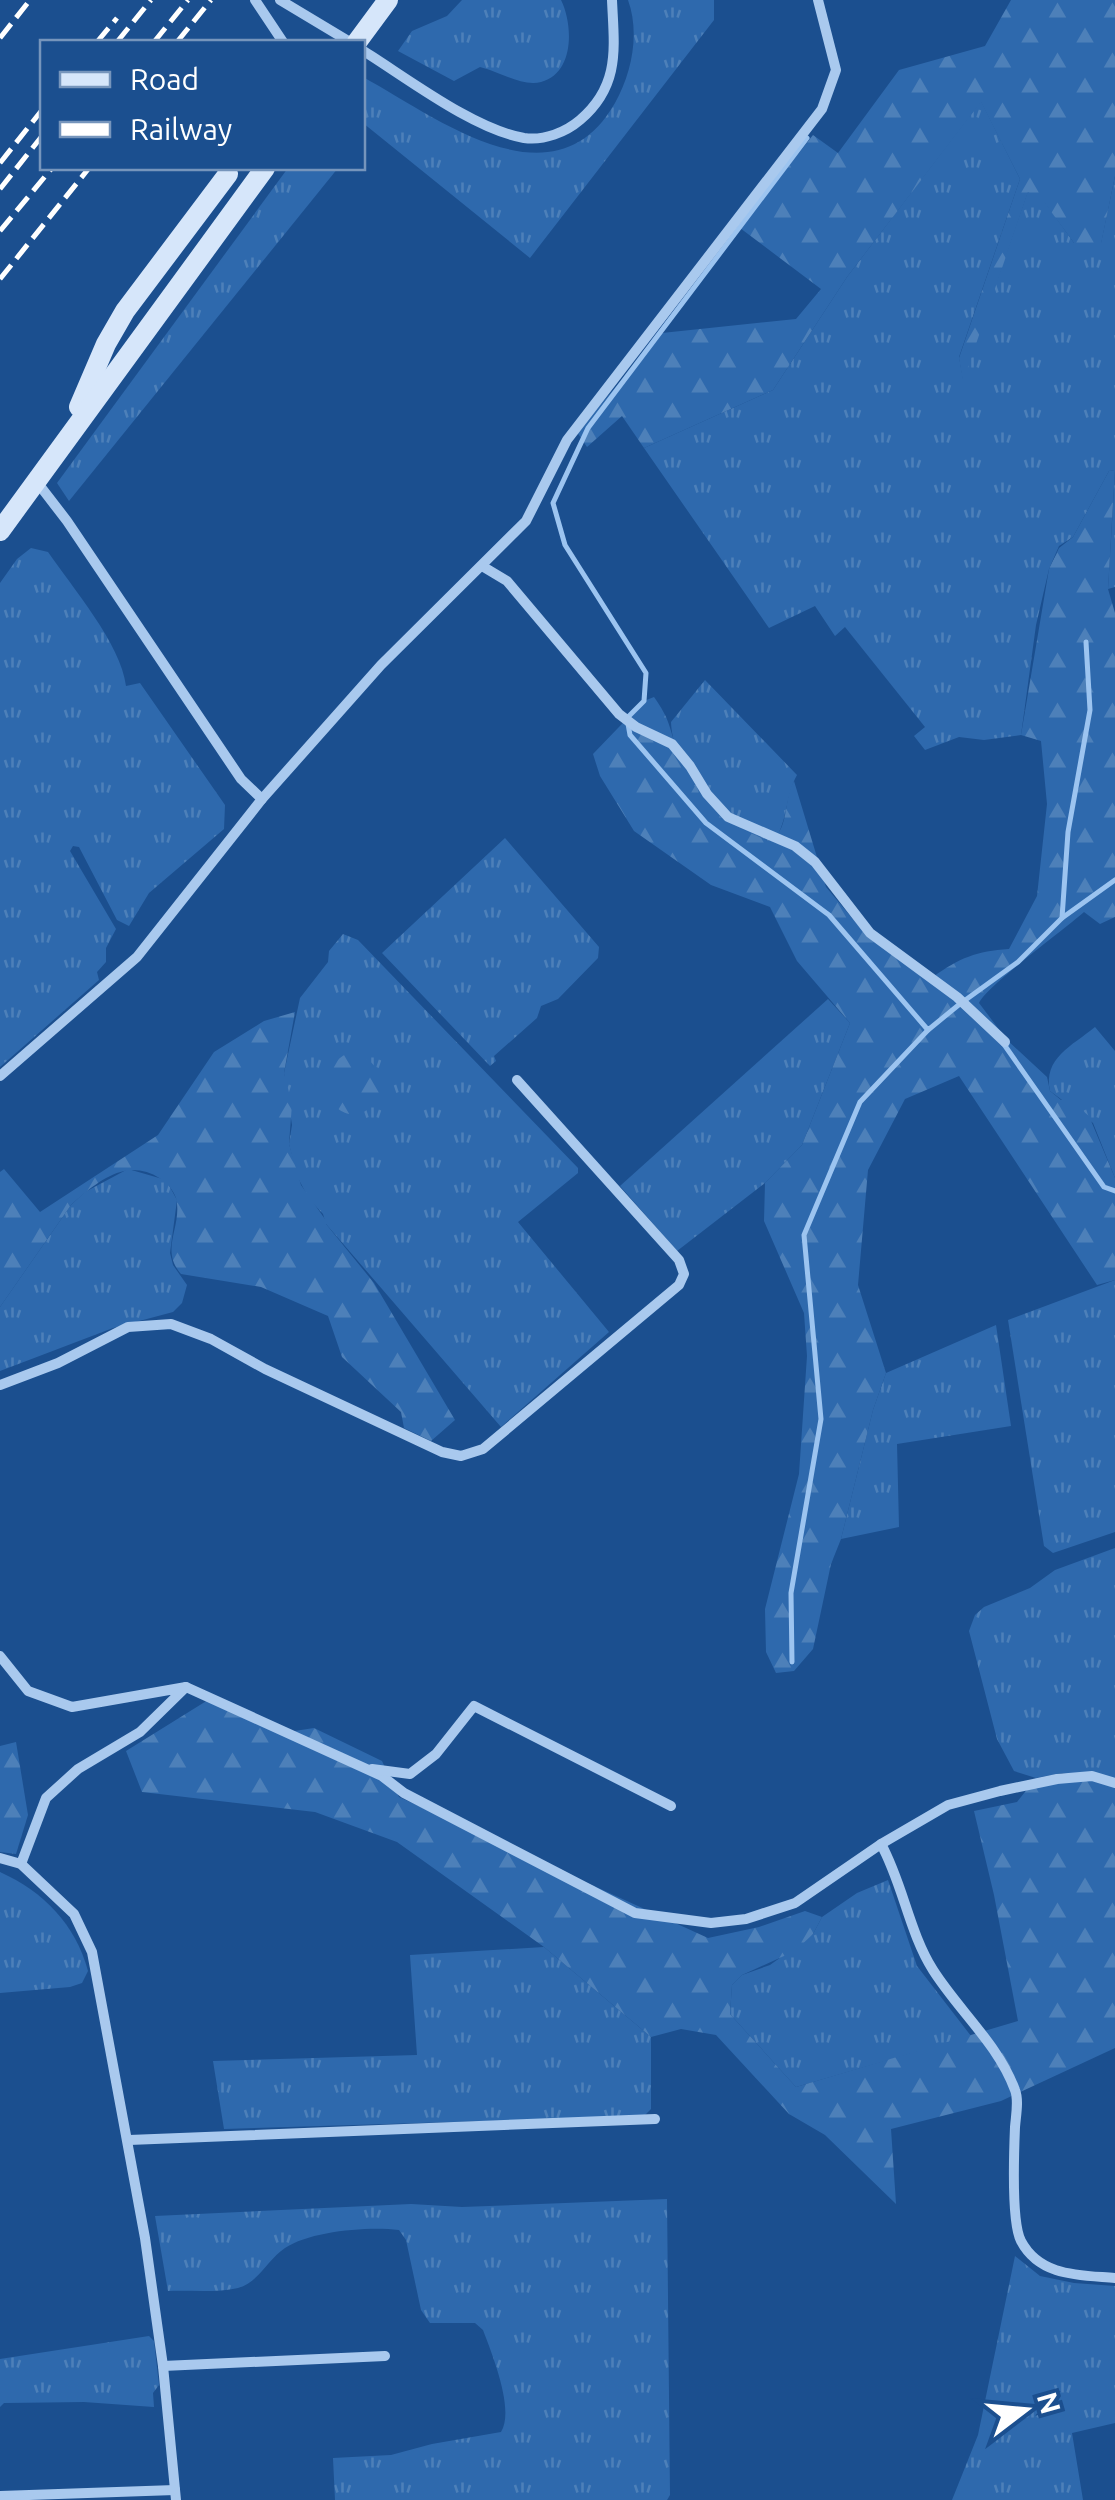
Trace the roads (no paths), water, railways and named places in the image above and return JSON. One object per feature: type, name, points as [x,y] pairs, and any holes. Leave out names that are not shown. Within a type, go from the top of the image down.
[{"type":"main road","points":[[355,40],[387,2]]},
{"type":"main road","points":[[0,531],[264,170]]},
{"type":"main road","points":[[66,439],[106,344],[125,311],[230,171]]},
{"type":"street","points":[[255,0],[282,40]]},
{"type":"street","points":[[280,0],[350,40]]},
{"type":"street","points":[[604,0],[613,16]]},
{"type":"street","points":[[365,52],[480,123],[528,139],[566,132],[592,109],[608,78],[617,50],[612,0]]},
{"type":"street","points":[[0,1076],[137,956],[262,798],[381,665],[526,521],[568,440],[822,109],[836,70],[818,0]]},
{"type":"street","points":[[37,481],[240,779],[262,798]]},
{"type":"street","points":[[482,566],[506,581],[619,714],[672,744],[707,794],[728,816],[795,846],[815,862],[870,933],[957,996],[1005,1042]]},
{"type":"street","points":[[0,1384],[58,1363],[128,1326],[171,1324],[211,1339],[265,1369],[442,1452],[462,1456],[482,1449],[679,1285],[684,1274],[679,1260],[517,1080]]},
{"type":"street","points":[[0,1656],[28,1691],[72,1707],[186,1687],[366,1769],[404,1793],[635,1913],[711,1923],[746,1920],[795,1902],[948,1804],[1057,1779],[1092,1776],[1115,1783]]},
{"type":"street","points":[[20,1864],[46,1798],[78,1768],[140,1732],[186,1687]]},
{"type":"street","points":[[366,1769],[410,1774],[436,1754],[474,1706],[671,1806]]},
{"type":"street","points":[[881,1844],[897,1873],[914,1929],[932,1968],[998,2056],[1017,2094],[1014,2163],[1020,2239],[1036,2260],[1058,2273],[1115,2278]]},
{"type":"street","points":[[0,1858],[20,1864],[74,1914],[92,1952],[129,2140],[164,2366],[176,2495],[0,2496]]},
{"type":"street","points":[[129,2140],[655,2120]]},
{"type":"street","points":[[164,2366],[386,2356]]},
{"type":"waterway","points":[[807,138],[588,428],[553,503],[565,545],[646,673],[644,701],[627,718],[630,735],[706,823],[829,915],[928,1030],[963,1005]]},
{"type":"waterway","points":[[964,1001],[1018,962],[1062,918],[1068,832],[1090,710],[1086,642]]},
{"type":"waterway","points":[[1062,918],[1115,880]]},
{"type":"waterway","points":[[792,1662],[791,1593],[821,1419],[804,1235],[860,1102],[928,1030]]},
{"type":"waterway","points":[[1003,1043],[1104,1187],[1115,1191]]},
{"type":"railway","points":[[0,38],[30,0]]},
{"type":"railway","points":[[119,40],[151,0]]},
{"type":"railway","points":[[156,40],[188,0]]},
{"type":"railway","points":[[179,40],[211,0]]},
{"type":"railway","points":[[99,40],[117,18]]},
{"type":"railway","points":[[0,163],[40,113]]},
{"type":"railway","points":[[0,189],[40,139]]},
{"type":"railway","points":[[0,231],[50,170]]},
{"type":"railway","points":[[0,279],[87,170]]}]
